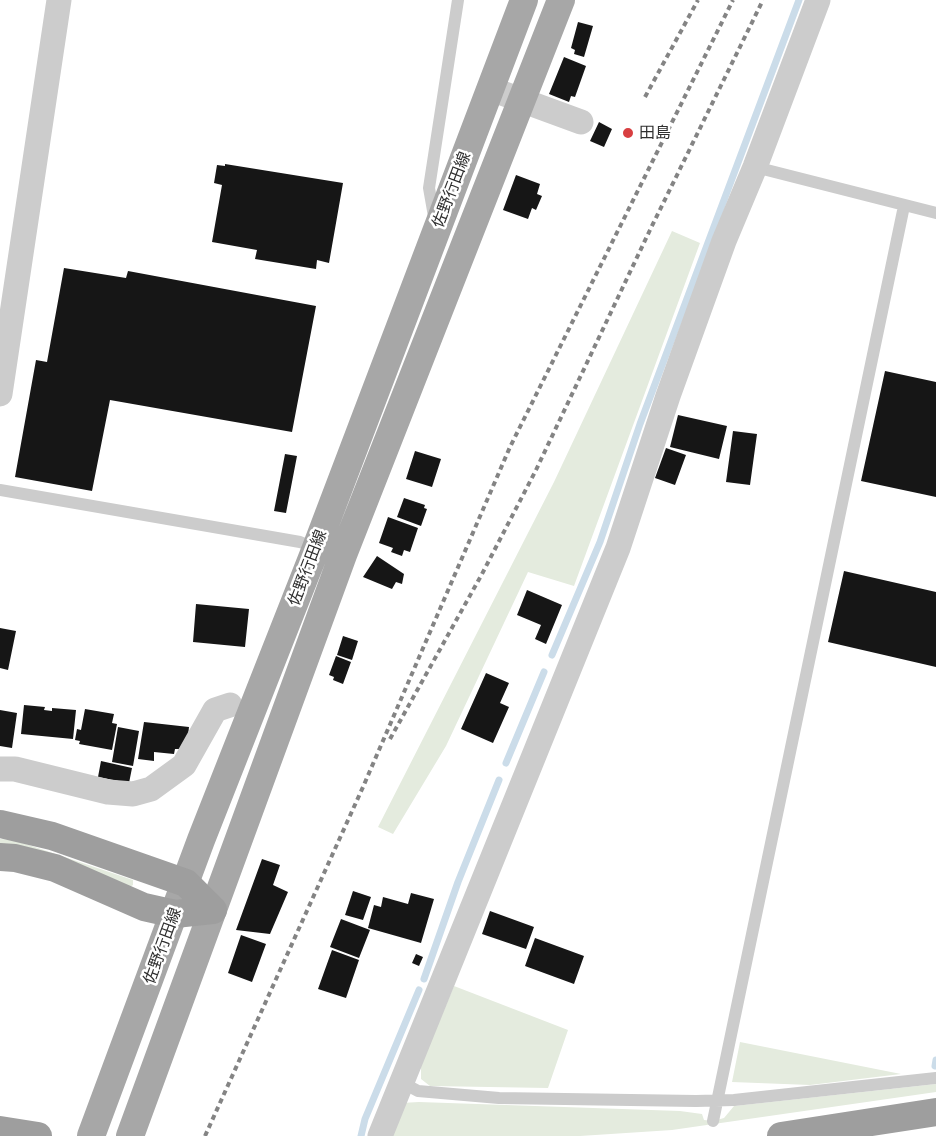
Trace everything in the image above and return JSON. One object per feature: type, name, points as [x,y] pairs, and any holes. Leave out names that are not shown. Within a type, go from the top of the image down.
[{"type":"highway","points":[[0,824],[52,836],[186,883],[213,910]]},
{"type":"highway","points":[[0,857],[15,858],[54,868],[125,900],[175,914],[213,910]]},
{"type":"highway","points":[[781,1136],[936,1112]]},
{"type":"highway","points":[[0,1130],[38,1136]]},
{"type":"main road","name":"佐野行田線","points":[[91,1136],[175,914],[200,840],[316,548],[524,0]]},
{"type":"main road","name":"佐野行田線","points":[[130,1136],[343,555],[561,0]]},
{"type":"street","points":[[0,394],[60,0]]},
{"type":"street","points":[[380,1136],[618,548],[671,387],[724,242],[818,0]]},
{"type":"street","points":[[491,89],[581,122]]},
{"type":"street","points":[[0,769],[16,769],[108,792],[133,794],[152,789],[184,765],[215,710],[230,705]]},
{"type":"lane","points":[[436,229],[429,188],[458,0]]},
{"type":"lane","points":[[755,166],[936,213]]},
{"type":"lane","points":[[713,1121],[719,1100],[904,206]]},
{"type":"lane","points":[[0,490],[300,542],[343,555]]},
{"type":"lane","points":[[403,1083],[418,1091],[499,1098],[719,1100],[936,1078]]},
{"type":"shaded area","points":[[672,231],[700,243],[574,586],[528,572],[446,746],[393,834],[378,827],[554,482]]},
{"type":"shaded area","points":[[0,839],[14,840],[133,880],[133,885],[130,887],[0,849]]},
{"type":"shaded area","points":[[454,986],[568,1030],[548,1088],[430,1086],[421,1079],[421,1065]]},
{"type":"shaded area","points":[[740,1042],[901,1074],[810,1085],[732,1082]]},
{"type":"shaded area","points":[[936,1084],[936,1092],[672,1130],[580,1136],[388,1136],[401,1103],[419,1102],[680,1111],[702,1114],[704,1120],[713,1121],[724,1118],[734,1106]]},
{"type":"building","points":[[578,22],[593,26],[584,57],[574,54],[575,50],[571,48]]},
{"type":"building","points":[[564,57],[586,66],[575,97],[571,96],[569,102],[549,94]]},
{"type":"building","points":[[599,122],[612,129],[604,147],[590,141]]},
{"type":"building","points":[[225,164],[343,183],[329,263],[317,260],[316,269],[255,259],[257,250],[212,242],[222,185],[214,183],[217,165],[225,166]]},
{"type":"building","points":[[516,175],[540,184],[537,194],[542,196],[536,210],[532,208],[528,219],[503,210]]},
{"type":"building","points":[[64,268],[126,278],[128,271],[316,306],[292,432],[110,400],[92,491],[15,477],[36,360],[47,362]]},
{"type":"building","points":[[885,371],[936,382],[936,497],[861,481]]},
{"type":"building","points":[[678,415],[727,426],[719,459],[670,447]]},
{"type":"building","points":[[733,431],[757,434],[750,485],[726,482]]},
{"type":"building","points":[[666,448],[686,455],[675,485],[655,478]]},
{"type":"building","points":[[415,451],[441,459],[432,487],[406,479]]},
{"type":"building","points":[[285,454],[297,456],[286,513],[274,511]]},
{"type":"building","points":[[404,498],[425,505],[424,508],[427,509],[421,526],[397,517]]},
{"type":"building","points":[[388,517],[418,528],[410,552],[404,550],[402,556],[391,552],[393,548],[379,543]]},
{"type":"building","points":[[377,556],[404,574],[402,584],[396,582],[392,589],[363,577]]},
{"type":"building","points":[[844,571],[936,592],[936,667],[828,642]]},
{"type":"building","points":[[527,590],[562,605],[546,644],[535,639],[541,625],[517,615]]},
{"type":"building","points":[[196,604],[249,609],[245,647],[193,642]]},
{"type":"building","points":[[0,628],[16,631],[8,670],[0,668]]},
{"type":"building","points":[[343,636],[358,641],[352,660],[337,655]]},
{"type":"building","points":[[336,656],[351,662],[343,684],[333,680],[334,677],[329,675]]},
{"type":"building","points":[[486,673],[509,683],[500,703],[509,707],[493,743],[461,729]]},
{"type":"building","points":[[24,705],[45,707],[44,710],[52,711],[52,708],[76,710],[73,739],[21,734]]},
{"type":"building","points":[[85,709],[114,714],[112,723],[117,724],[112,750],[79,744],[80,741],[75,740],[77,729],[81,730]]},
{"type":"building","points":[[0,710],[17,713],[12,748],[0,746]]},
{"type":"building","points":[[144,722],[189,727],[187,744],[182,749],[175,749],[174,754],[154,752],[154,761],[138,759]]},
{"type":"building","points":[[118,727],[139,731],[133,766],[112,762]]},
{"type":"building","points":[[101,761],[132,768],[129,783],[98,777]]},
{"type":"building","points":[[262,859],[280,865],[273,885],[288,892],[270,934],[236,930]]},
{"type":"building","points":[[353,891],[371,897],[363,920],[345,915]]},
{"type":"building","points":[[411,893],[434,899],[421,943],[368,928],[374,905],[381,907],[383,897],[408,904]]},
{"type":"building","points":[[490,911],[534,927],[526,949],[482,934]]},
{"type":"building","points":[[341,919],[370,930],[359,958],[330,947]]},
{"type":"building","points":[[241,935],[266,944],[252,982],[228,973]]},
{"type":"building","points":[[535,938],[584,956],[574,984],[525,966]]},
{"type":"building","points":[[332,950],[359,960],[346,998],[318,989]]},
{"type":"building","points":[[416,954],[423,957],[419,966],[412,963]]},
{"type":"waterway","points":[[552,655],[600,542],[640,424],[799,0]]},
{"type":"waterway","points":[[506,763],[544,672]]},
{"type":"waterway","points":[[424,979],[458,882],[499,780]]},
{"type":"waterway","points":[[361,1136],[365,1119],[419,990]]},
{"type":"waterway","points":[[935,1066],[936,1060]]},
{"type":"railway","points":[[645,97],[698,0]]},
{"type":"railway","points":[[205,1136],[363,787],[510,447],[733,0]]},
{"type":"railway","points":[[390,739],[482,574],[536,470],[650,230],[763,0]]},
{"type":"place","name":"田島","points":[[628,133]]}]
